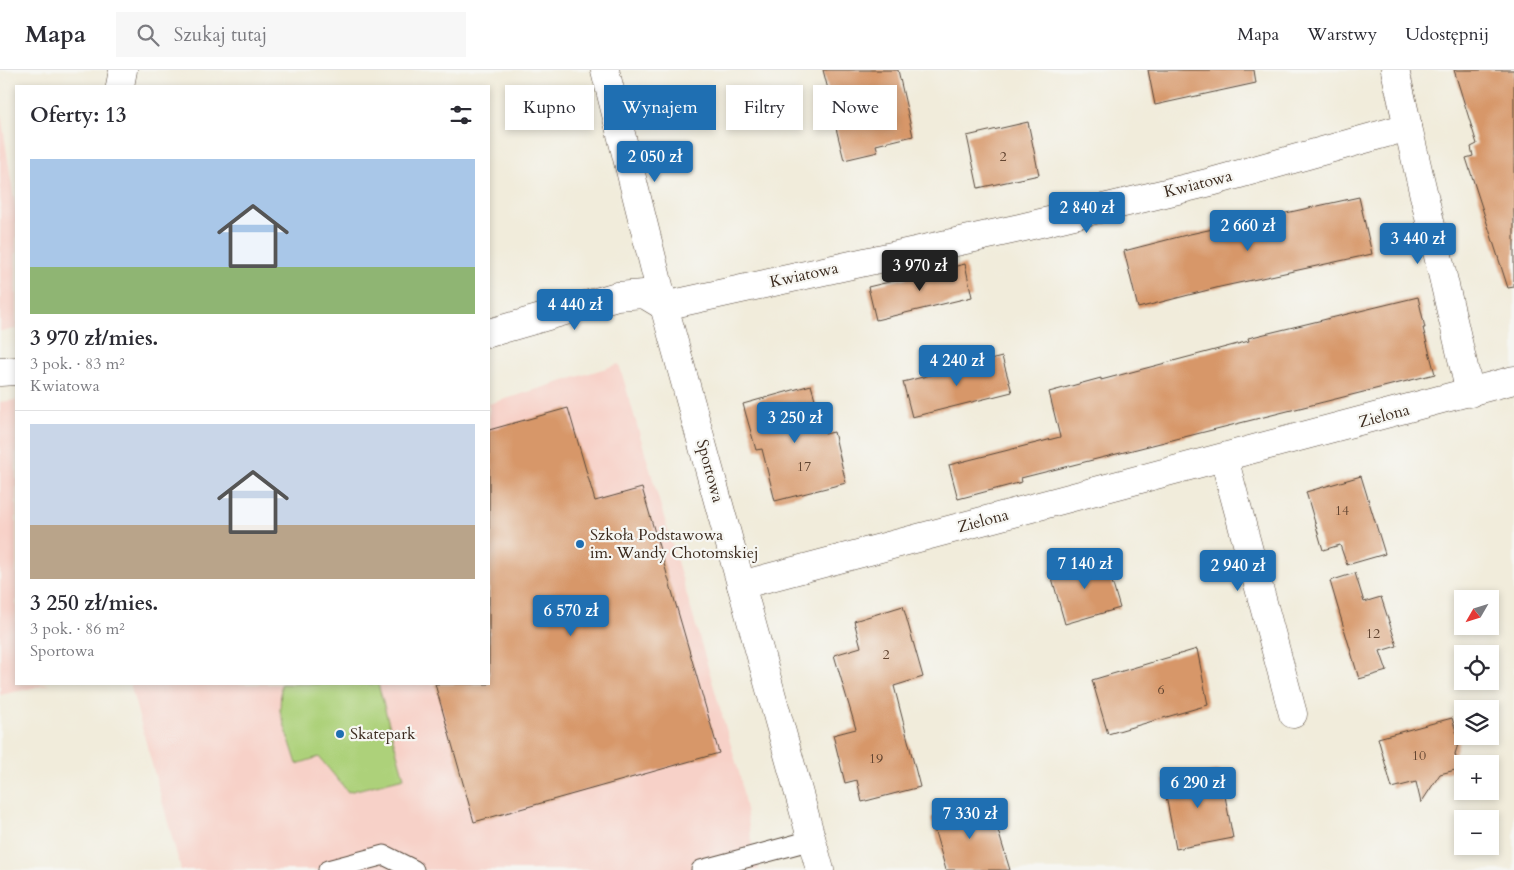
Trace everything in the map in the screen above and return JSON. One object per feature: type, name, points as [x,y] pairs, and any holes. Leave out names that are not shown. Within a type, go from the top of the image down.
[{"type":"street","points":[[120,85],[123,70]]},
{"type":"street","name":"Sportowa","points":[[605,70],[664,306],[820,870]]},
{"type":"street","points":[[1395,70],[1470,393]]},
{"type":"street","name":"Kwiatowa","points":[[664,306],[1020,228],[1211,182],[1408,127]]},
{"type":"street","points":[[490,333],[617,296],[644,294],[664,306]]},
{"type":"street","points":[[0,372],[15,371]]},
{"type":"street","name":"Zielona","points":[[741,585],[1514,380]]},
{"type":"street","points":[[1224,458],[1293,714]]},
{"type":"lane","points":[[701,870],[812,840]]},
{"type":"lane","points":[[328,870],[384,855],[414,870]]},
{"type":"shaded area","points":[[0,108],[15,206],[15,329],[0,331]]},
{"type":"shaded area","name":"Szkoła Podstawowa im. Wandy Chotomskiej","points":[[619,364],[740,776],[754,855],[759,870],[181,870],[130,685],[490,685],[490,404]]},
{"type":"shaded area","points":[[15,400],[15,685],[45,685],[0,695],[0,402]]},
{"type":"green space","name":"Skatepark","points":[[281,685],[378,685],[404,778],[348,792],[319,757],[297,764],[280,711]]},
{"type":"building","points":[[823,70],[898,70],[913,136],[876,145],[878,152],[844,160],[836,130],[897,130],[897,85],[827,85]]},
{"type":"building","points":[[1148,70],[1254,70],[1256,83],[1155,105]]},
{"type":"building","points":[[1454,70],[1514,70],[1514,287],[1508,288],[1466,158],[1473,156],[1471,147],[1477,144]]},
{"type":"building","points":[[1028,122],[1039,175],[978,188],[967,136]]},
{"type":"building","points":[[1359,197],[1372,254],[1220,287],[1138,308],[1124,251],[1190,234]]},
{"type":"building","points":[[965,264],[972,297],[876,320],[868,287]]},
{"type":"building","points":[[1418,297],[1425,328],[1423,328],[1435,374],[1021,478],[1022,482],[958,499],[949,465],[1060,437],[1049,392],[1249,341],[1248,338]]},
{"type":"building","points":[[1002,357],[1012,392],[912,417],[903,382]]},
{"type":"building","points":[[811,385],[825,434],[834,432],[846,483],[775,501],[762,449],[756,450],[743,404]]},
{"type":"building","points":[[568,408],[595,501],[642,488],[719,753],[474,822],[435,685],[490,685],[490,430]]},
{"type":"building","points":[[1361,476],[1385,554],[1347,565],[1340,545],[1323,550],[1306,492]]},
{"type":"building","points":[[1104,555],[1120,608],[1065,624],[1050,571]]},
{"type":"building","points":[[1355,573],[1364,602],[1381,597],[1397,646],[1380,651],[1387,671],[1359,679],[1330,581]]},
{"type":"building","points":[[903,606],[923,677],[894,686],[920,787],[862,802],[857,780],[845,783],[833,735],[856,729],[834,655],[861,647],[854,621]]},
{"type":"building","points":[[1197,649],[1208,705],[1108,734],[1092,680]]},
{"type":"building","points":[[1452,718],[1454,725],[1454,745],[1458,745],[1454,755],[1454,770],[1440,774],[1421,803],[1416,782],[1392,788],[1378,738]]},
{"type":"building","points":[[1220,770],[1233,838],[1176,849],[1163,780]]},
{"type":"building","points":[[989,801],[1010,870],[946,870],[931,818]]},
{"type":"place","name":"Szkoła Podstawowa im. Wandy Chotomskiej","points":[[580,544]]},
{"type":"place","name":"Skatepark","points":[[340,734]]}]
